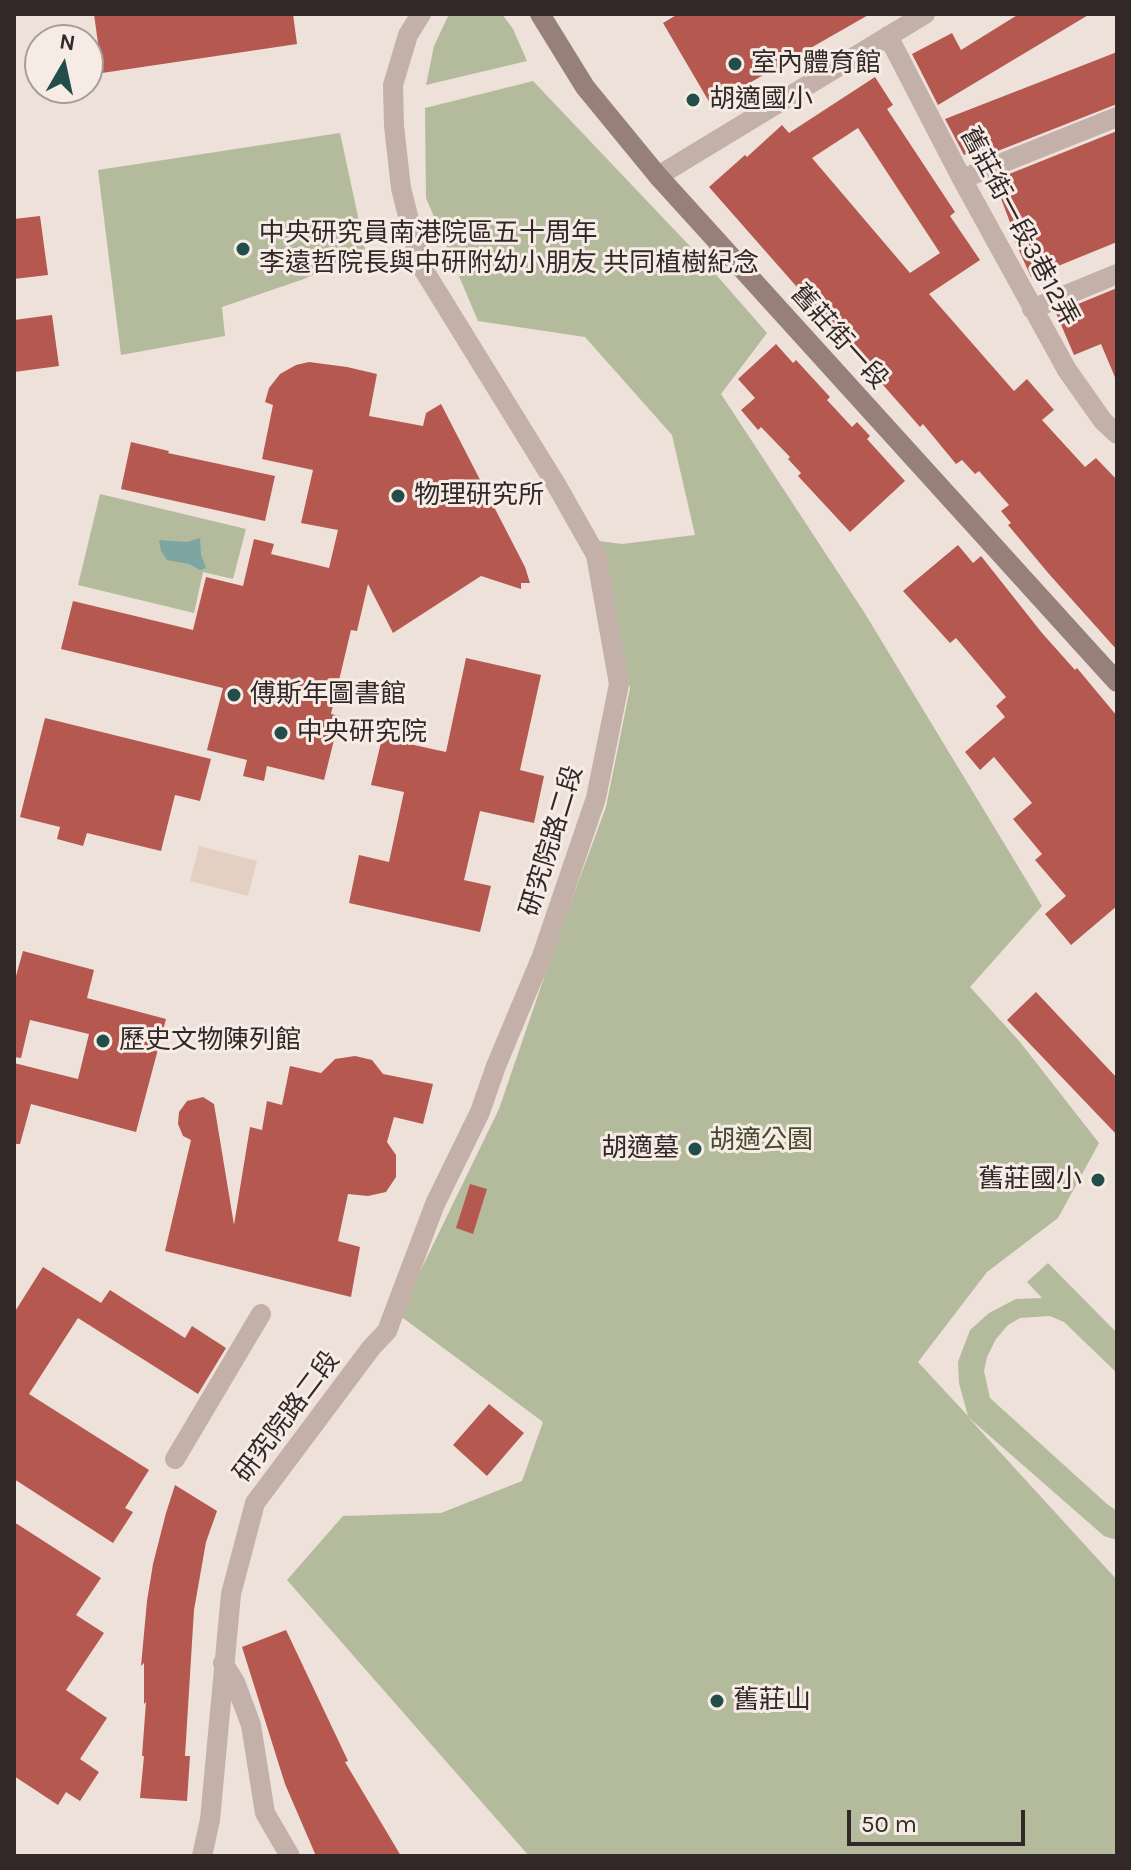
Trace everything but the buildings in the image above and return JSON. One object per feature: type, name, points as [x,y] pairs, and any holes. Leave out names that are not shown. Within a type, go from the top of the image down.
[{"type":"main road","name":"舊莊街一段","points":[[540,14],[585,87],[658,176],[1117,682]]},
{"type":"street","name":"研究院路二段","points":[[202,1856],[210,1820],[231,1594],[255,1502],[387,1331],[435,1204],[480,1112],[542,956],[596,798],[619,684],[596,555],[420,264],[401,188],[393,85],[408,35],[421,14]]},
{"type":"street","points":[[658,176],[925,14]]},
{"type":"street","name":"舊莊街一段3巷12弄","points":[[888,36],[1067,370],[1112,424]]},
{"type":"street","points":[[962,179],[1117,117]]},
{"type":"street","points":[[1032,309],[1117,274]]},
{"type":"street","points":[[175,1459],[261,1314]]},
{"type":"street","points":[[223,1663],[235,1682],[251,1725],[265,1813],[290,1856]]},
{"type":"green space","points":[[449,14],[502,14],[513,29],[527,61],[426,85],[434,46]]},
{"type":"green space","name":"胡適公園","points":[[533,81],[705,262],[767,333],[721,394],[864,612],[1042,906],[970,987],[1020,1042],[1099,1143],[1058,1218],[987,1272],[918,1362],[968,1416],[959,1383],[958,1362],[970,1330],[989,1313],[1016,1299],[1042,1298],[1027,1282],[1048,1263],[1117,1333],[1117,1373],[1064,1322],[1050,1316],[1020,1318],[1008,1325],[996,1339],[984,1371],[990,1398],[1117,1511],[1117,1540],[1104,1536],[968,1417],[1117,1580],[1117,1856],[529,1856],[287,1580],[343,1516],[441,1513],[522,1481],[543,1422],[399,1315],[499,1109],[606,807],[630,688],[599,541],[622,544],[695,535],[672,435],[585,337],[478,321],[426,198],[425,108]]},
{"type":"green space","points":[[340,133],[365,249],[304,279],[222,307],[225,336],[121,355],[98,170]]},
{"type":"green space","points":[[100,494],[246,529],[233,579],[203,572],[194,613],[78,585]]},
{"type":"shaded area","points":[[199,846],[257,861],[248,896],[190,881]]},
{"type":"water","points":[[200,538],[206,568],[200,570],[189,564],[167,560],[161,551],[159,540],[187,542]]},
{"type":"place","name":"室內體育館","points":[[735,64]]},
{"type":"place","name":"胡適國小","points":[[693,100]]},
{"type":"place","name":"中央研究員南港院區五十周年 李遠哲院長與中研附幼小朋友 共同植樹紀念","points":[[243,249]]},
{"type":"place","name":"物理研究所","points":[[398,496]]},
{"type":"place","name":"傅斯年圖書館","points":[[234,695]]},
{"type":"place","name":"中央研究院","points":[[281,733]]},
{"type":"place","name":"歷史文物陳列館","points":[[103,1041]]},
{"type":"place","name":"胡適墓","points":[[695,1149]]},
{"type":"place","name":"舊莊國小","points":[[1098,1180]]},
{"type":"place","name":"舊莊山","points":[[717,1701]]}]
